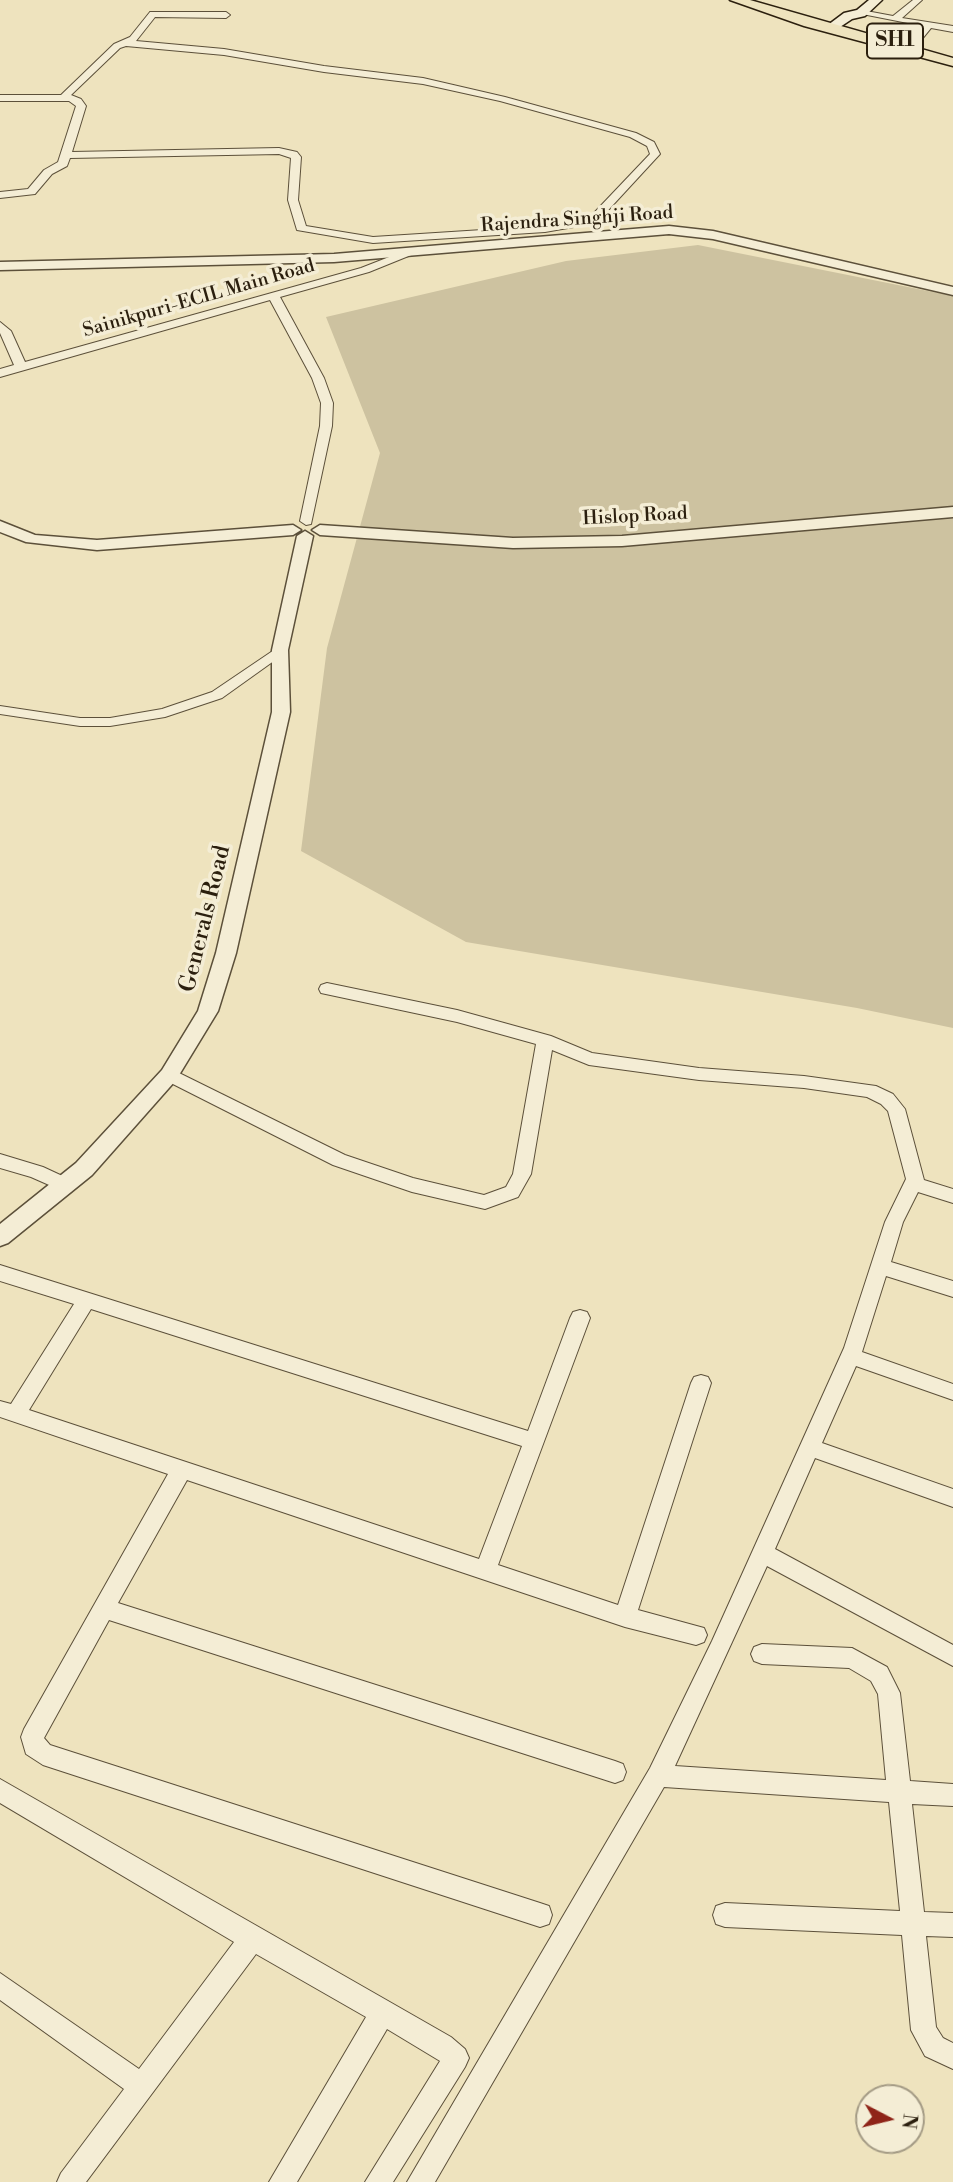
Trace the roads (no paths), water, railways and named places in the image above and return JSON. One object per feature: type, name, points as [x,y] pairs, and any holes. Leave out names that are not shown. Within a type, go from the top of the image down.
[{"type":"main road","points":[[737,0],[812,21],[844,21],[877,0]]},
{"type":"main road","points":[[751,0],[812,21],[844,21]]},
{"type":"main road","name":"SH1","points":[[844,21],[953,59]]},
{"type":"main road","name":"SH1","points":[[844,21],[953,59]]},
{"type":"street","points":[[894,20],[918,0]]},
{"type":"street","points":[[63,98],[117,46],[135,38],[156,13],[226,15]]},
{"type":"street","points":[[844,21],[894,20],[953,29]]},
{"type":"street","points":[[914,46],[929,26]]},
{"type":"street","points":[[66,155],[293,154],[296,157],[293,200],[301,228],[373,240],[545,229],[585,222],[596,216],[654,154],[650,144],[633,135],[424,81],[324,69],[223,52],[126,43]]},
{"type":"street","points":[[0,98],[63,98],[78,101],[81,106],[62,164],[48,172],[31,192],[0,195]]},
{"type":"street","name":"Rajendra Singhji Road","points":[[0,266],[207,263],[407,253],[669,230],[713,235],[953,291]]},
{"type":"street","name":"Sainikpuri-ECIL Main Road","points":[[0,373],[274,297],[365,270],[407,253]]},
{"type":"street","points":[[274,297],[322,384],[327,402],[326,426],[306,529]]},
{"type":"street","points":[[0,325],[21,367]]},
{"type":"street","name":"Hislop Road","points":[[0,526],[32,539],[97,545],[306,529],[513,543],[622,541],[953,512]]},
{"type":"street","name":"Generals Road","points":[[0,1237],[84,1169],[169,1075],[208,1012],[224,962],[281,712],[279,650],[306,529]]},
{"type":"street","points":[[0,710],[80,722],[110,722],[165,713],[217,695],[279,650]]},
{"type":"street","points":[[327,989],[457,1016],[545,1040],[589,1059],[699,1074],[804,1082],[870,1091],[887,1099],[896,1109],[915,1179],[894,1222],[850,1356],[720,1648],[658,1776],[420,2182]]},
{"type":"street","points":[[169,1075],[339,1160],[412,1185],[485,1202],[512,1192],[522,1174],[545,1040]]},
{"type":"street","points":[[0,1161],[37,1172],[65,1185]]},
{"type":"street","points":[[913,1183],[953,1196]]},
{"type":"street","points":[[880,1266],[953,1289]]},
{"type":"street","points":[[0,1273],[533,1441]]},
{"type":"street","points":[[86,1301],[8,1411],[625,1617],[696,1635]]},
{"type":"street","points":[[486,1570],[580,1318]]},
{"type":"street","points":[[850,1356],[953,1392]]},
{"type":"street","points":[[625,1617],[701,1383]]},
{"type":"street","points":[[809,1447],[953,1498]]},
{"type":"street","points":[[182,1469],[32,1737],[34,1746],[43,1754],[540,1915]]},
{"type":"street","points":[[762,1553],[953,1656]]},
{"type":"street","points":[[103,1608],[615,1772]]},
{"type":"street","points":[[762,1654],[852,1658],[879,1674],[889,1693],[924,2031],[934,2047],[953,2056]]},
{"type":"street","points":[[658,1776],[953,1796]]},
{"type":"street","points":[[0,1790],[252,1939],[442,2046],[456,2058],[378,2182]]},
{"type":"street","points":[[725,1915],[953,1925]]},
{"type":"street","points":[[70,2182],[252,1939]]},
{"type":"street","points":[[0,1985],[142,2088]]},
{"type":"street","points":[[285,2181],[383,2012]]}]
